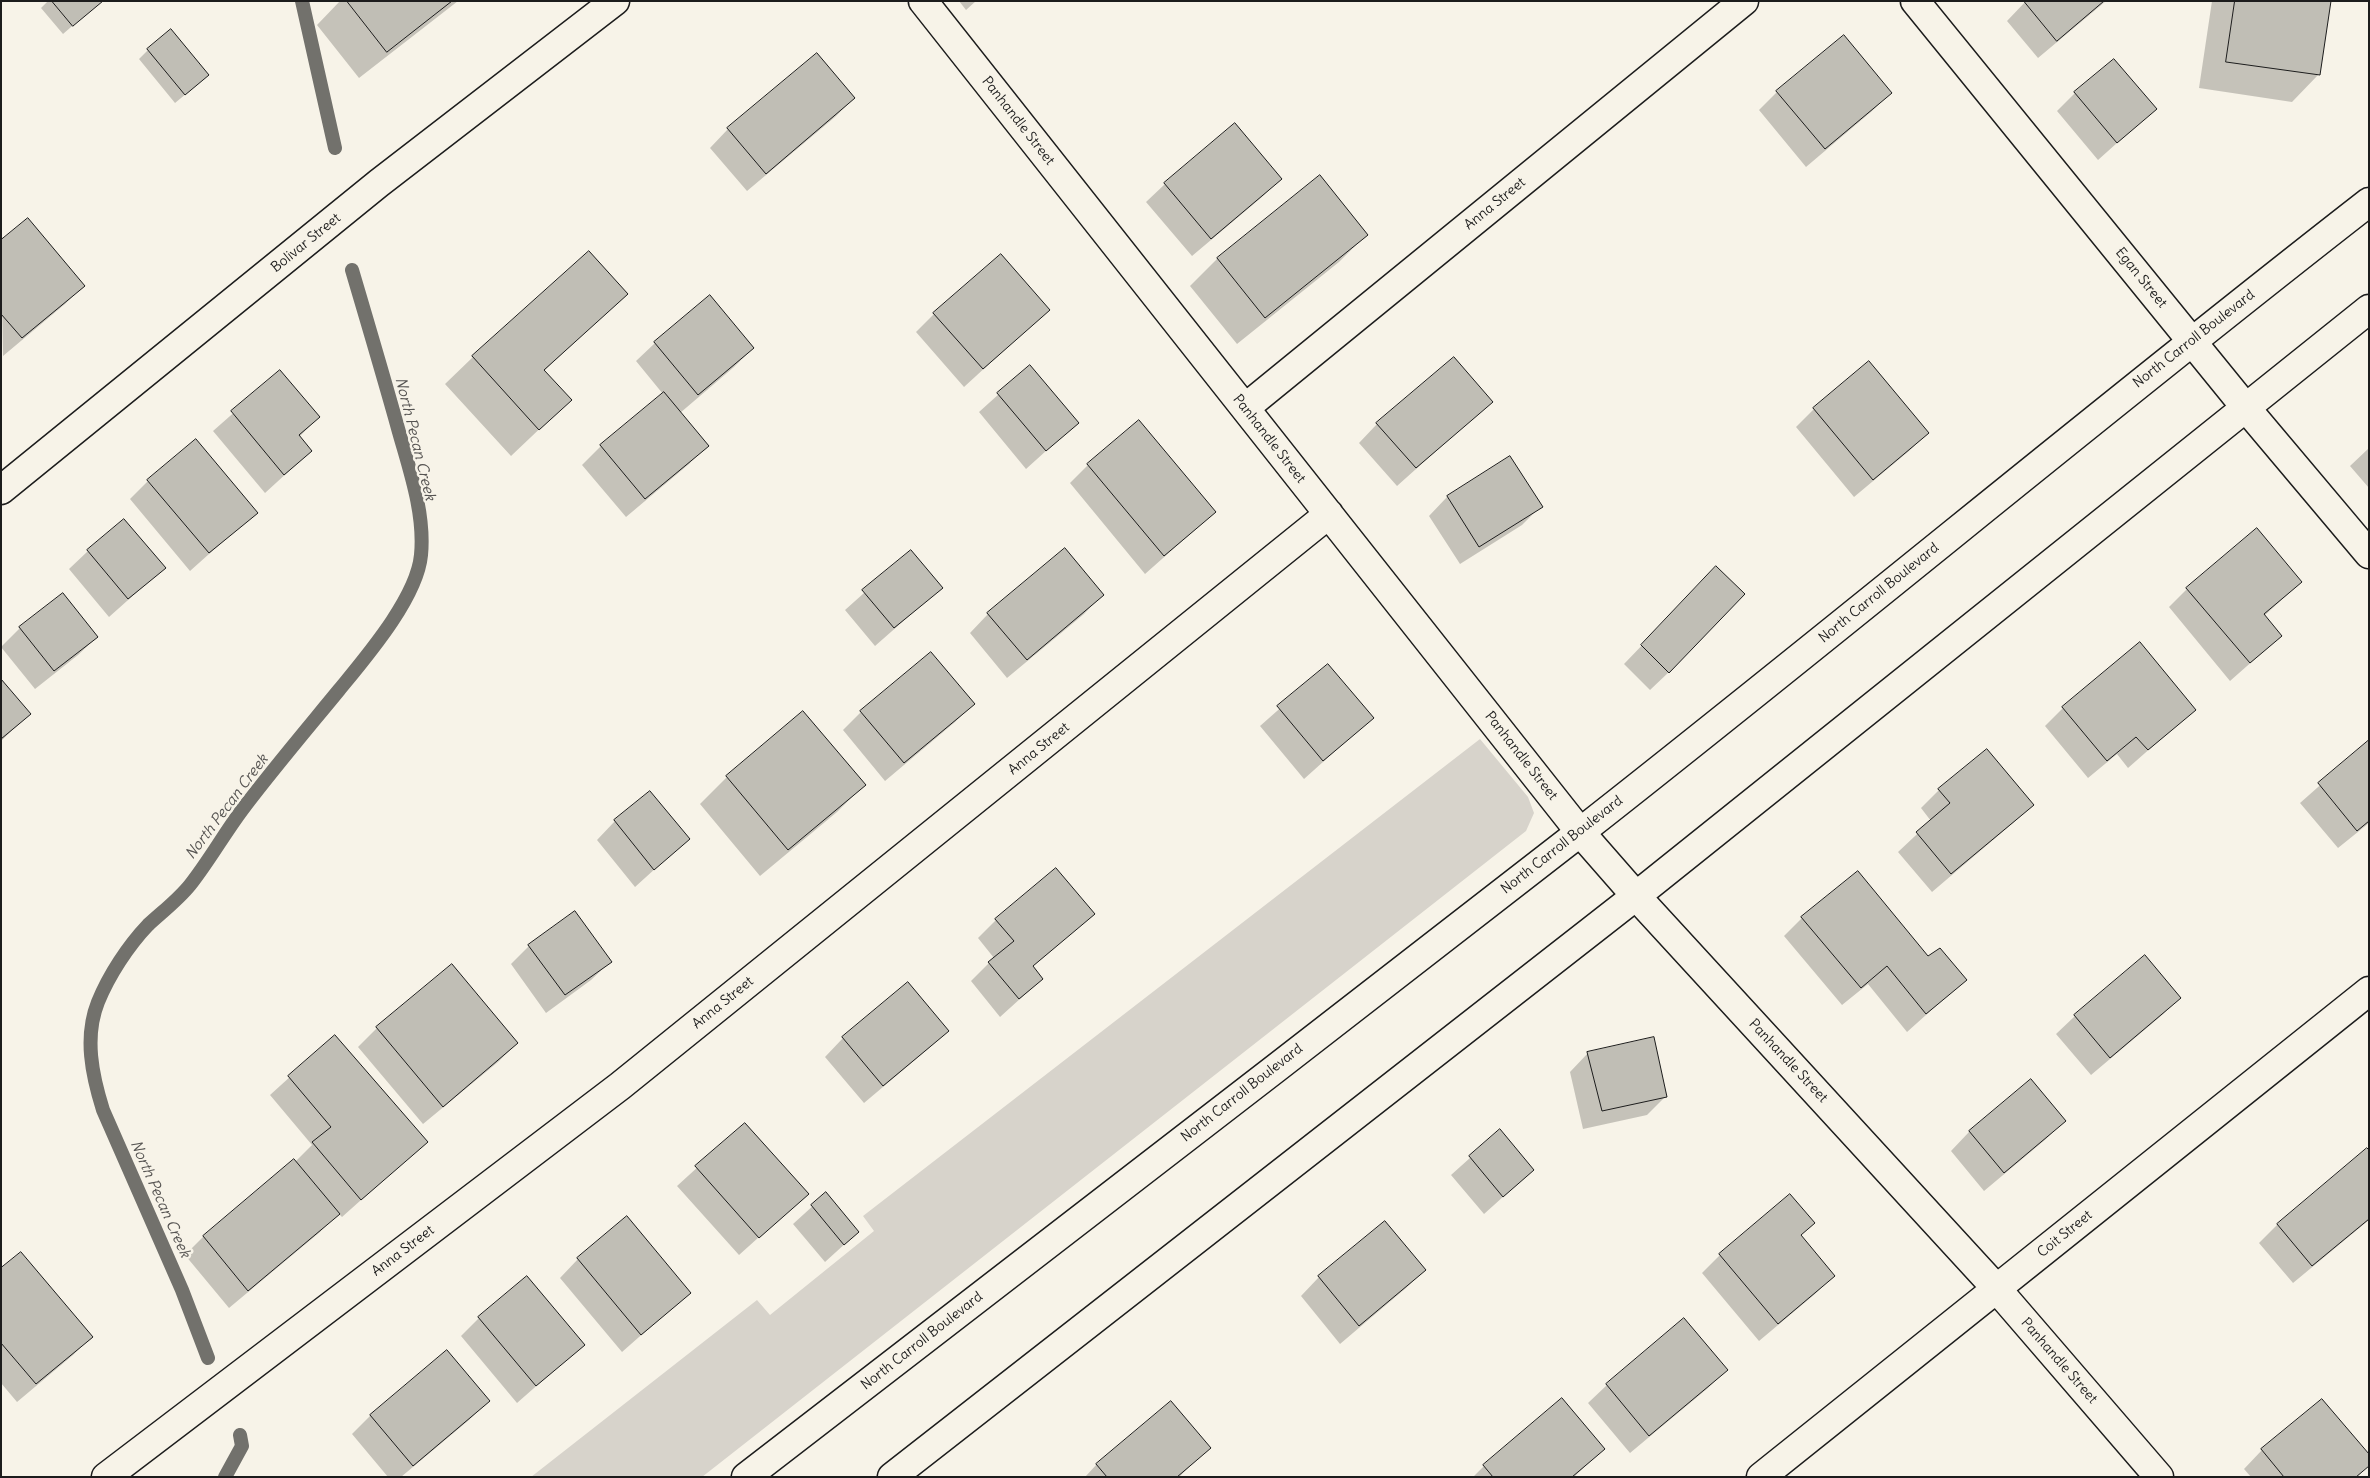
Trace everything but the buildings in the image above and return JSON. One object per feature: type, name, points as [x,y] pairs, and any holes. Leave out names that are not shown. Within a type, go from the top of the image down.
[{"type":"street","name":"Bolivar Street","points":[[1,490],[379,183],[615,1]]},
{"type":"street","name":"Panhandle Street","points":[[923,1],[1580,832],[1636,896],[1996,1288],[2159,1477]]},
{"type":"street","name":"Anna Street","points":[[1245,408],[1744,1]]},
{"type":"street","name":"Egan Street","points":[[1915,1],[2246,408],[2369,554]]},
{"type":"street","name":"North Carroll Boulevard","points":[[746,1477],[1580,832],[1807,652],[2192,340],[2369,202]]},
{"type":"street","points":[[892,1477],[1636,896],[2369,309]]},
{"type":"street","name":"Anna Street","points":[[106,1477],[620,1086],[1329,514]]},
{"type":"street","name":"Coit Street","points":[[1760,1477],[2369,991]]},
{"type":"shaded area","points":[[1480,739],[1528,797],[1534,813],[1526,831],[702,1477],[531,1477],[757,1300],[770,1315],[874,1231],[863,1216]]},
{"type":"waterway","name":"North Pecan Creek","points":[[302,1],[335,148]]},
{"type":"waterway","name":"North Pecan Creek","points":[[208,1358],[182,1290],[103,1110],[93,1070],[91,1029],[102,992],[126,951],[148,925],[190,885],[235,819],[363,661],[400,608],[417,572],[422,540],[416,493],[352,270]]},
{"type":"waterway","name":"North Pecan Creek","points":[[225,1477],[242,1446],[240,1435]]}]
